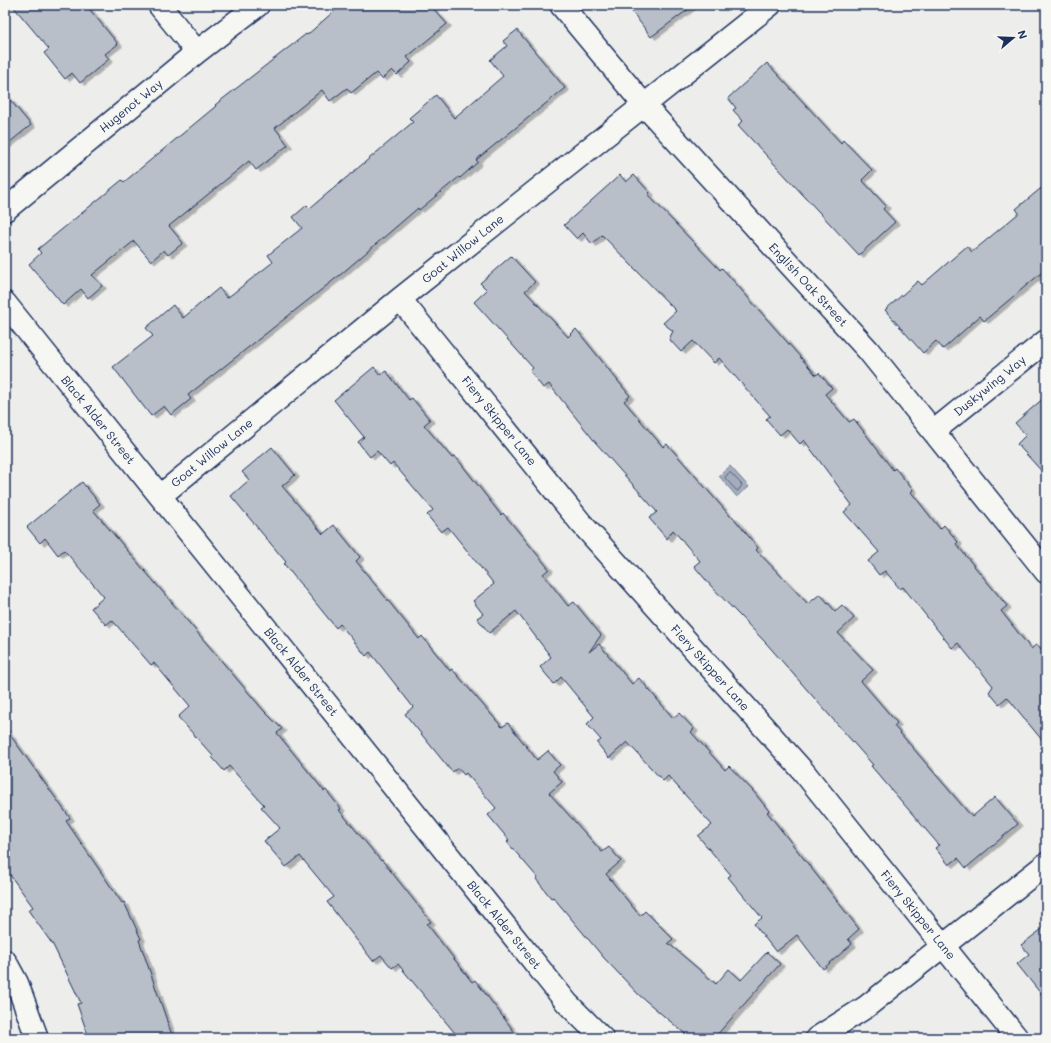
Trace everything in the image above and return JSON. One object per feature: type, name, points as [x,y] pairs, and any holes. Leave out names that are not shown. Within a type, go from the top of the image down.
[{"type":"street","points":[[159,5],[197,52]]},
{"type":"street","name":"Hugenot Way","points":[[5,210],[197,52],[258,5]]},
{"type":"street","name":"English Oak Street","points":[[561,5],[644,104],[868,350],[1046,572]]},
{"type":"street","name":"Goat Willow Lane","points":[[160,496],[400,299],[770,5]]},
{"type":"street","name":"Fiery Skipper Lane","points":[[400,299],[581,523],[803,771],[1017,1038]]},
{"type":"street","name":"Black Alder Street","points":[[5,303],[567,1003],[602,1038]]},
{"type":"street","name":"Duskywing Way","points":[[934,432],[1046,341]]},
{"type":"street","points":[[817,1038],[866,1007],[944,947],[1046,864]]},
{"type":"street","points":[[5,962],[17,983],[37,1038]]},
{"type":"water","points":[[730,466],[749,487],[737,497],[719,476]]},
{"type":"building","points":[[12,5],[86,5],[118,44],[105,54],[109,59],[80,83],[72,73],[65,79],[44,53],[49,49]]},
{"type":"building","points":[[341,5],[430,5],[447,24],[407,57],[411,62],[397,75],[392,70],[382,79],[376,73],[351,93],[347,88],[330,101],[322,90],[275,128],[288,145],[256,170],[249,161],[169,226],[183,243],[168,255],[164,250],[151,261],[134,241],[92,275],[102,286],[88,298],[81,289],[63,305],[29,264],[41,253],[38,249],[122,180],[124,182],[216,106],[215,105],[306,34],[307,35]]},
{"type":"building","points":[[627,5],[694,5],[651,37]]},
{"type":"building","points":[[517,30],[565,88],[476,160],[478,162],[460,178],[459,177],[419,210],[418,208],[340,275],[188,395],[191,399],[171,415],[164,406],[151,416],[113,367],[153,336],[146,328],[173,305],[183,318],[219,288],[227,298],[273,262],[268,255],[302,228],[293,217],[307,205],[310,208],[413,122],[409,118],[436,95],[454,118],[503,76],[490,60],[507,46],[503,41]]},
{"type":"building","points":[[767,63],[841,143],[843,140],[872,170],[862,180],[886,206],[883,209],[895,222],[859,255],[738,125],[743,121],[733,110],[736,108],[728,98]]},
{"type":"building","points":[[5,94],[31,125],[5,146]]},
{"type":"building","points":[[620,175],[626,182],[634,175],[650,193],[648,195],[720,270],[722,268],[816,375],[819,373],[832,388],[825,394],[849,422],[854,419],[893,470],[895,468],[913,490],[911,492],[940,529],[944,525],[958,542],[956,544],[1007,606],[1001,611],[1031,649],[1037,644],[1046,655],[1046,745],[1007,697],[999,704],[989,692],[993,686],[958,643],[952,648],[903,587],[900,589],[885,571],[879,575],[868,561],[879,552],[844,512],[852,505],[804,440],[800,444],[787,429],[780,435],[766,419],[770,416],[719,358],[714,363],[693,341],[681,352],[669,339],[673,331],[663,323],[676,311],[602,235],[592,244],[583,233],[577,239],[564,225]]},
{"type":"building","points":[[1046,184],[1046,269],[984,321],[980,316],[943,349],[936,341],[923,353],[885,310],[918,281],[922,285],[967,246],[972,252],[1019,213],[1016,209]]},
{"type":"building","points":[[511,256],[535,282],[525,291],[568,337],[576,329],[630,396],[624,401],[663,447],[667,444],[731,517],[732,516],[758,548],[756,550],[808,604],[820,594],[835,611],[842,605],[854,618],[838,633],[873,670],[861,681],[897,723],[894,726],[972,817],[995,797],[1018,824],[966,868],[958,858],[949,865],[935,848],[939,845],[871,766],[873,765],[766,643],[711,586],[694,566],[700,561],[673,530],[667,539],[649,518],[657,512],[596,443],[549,384],[543,388],[530,371],[533,368],[474,302],[487,290],[480,283]]},
{"type":"building","points":[[374,367],[380,375],[386,371],[409,400],[412,398],[430,420],[424,425],[452,458],[455,456],[501,515],[503,513],[549,569],[543,574],[568,606],[574,602],[601,635],[589,652],[599,644],[632,684],[639,678],[673,718],[679,713],[694,729],[691,732],[725,770],[729,766],[753,791],[769,811],[767,812],[859,929],[848,939],[852,944],[823,969],[797,935],[776,952],[754,924],[762,918],[728,877],[731,875],[698,836],[712,825],[668,776],[663,781],[627,742],[609,758],[597,743],[601,740],[587,724],[594,717],[561,677],[554,684],[540,667],[551,657],[516,611],[489,633],[477,618],[483,614],[473,601],[494,584],[448,527],[441,532],[427,515],[433,510],[393,463],[390,466],[377,451],[370,457],[358,442],[364,437],[334,400]]},
{"type":"building","points":[[1046,396],[1046,476],[1017,444],[1026,435],[1015,423]]},
{"type":"building","points":[[272,447],[295,475],[282,486],[323,534],[334,525],[360,557],[356,561],[419,639],[422,636],[450,671],[452,669],[502,727],[508,723],[537,760],[548,751],[560,765],[553,771],[562,782],[549,793],[602,852],[609,847],[621,861],[606,874],[640,916],[645,911],[673,939],[668,943],[716,984],[729,969],[741,980],[767,952],[780,964],[714,1038],[690,1038],[639,995],[604,958],[553,897],[551,898],[536,879],[538,878],[507,842],[509,840],[488,815],[496,808],[466,773],[464,775],[458,768],[452,772],[405,714],[413,707],[370,652],[366,656],[340,624],[336,628],[284,564],[286,562],[231,496],[249,480],[242,472]]},
{"type":"building","points":[[82,482],[100,504],[93,510],[264,711],[282,729],[277,733],[324,791],[326,790],[341,809],[339,810],[381,861],[382,860],[431,922],[427,924],[472,982],[475,980],[519,1038],[459,1038],[398,964],[392,968],[381,955],[373,961],[327,902],[334,897],[300,856],[286,867],[264,841],[280,828],[261,807],[264,805],[229,766],[224,771],[212,757],[213,756],[178,717],[190,706],[154,663],[151,665],[112,620],[106,625],[91,608],[104,597],[64,550],[58,555],[45,538],[40,543],[27,527]]},
{"type":"building","points":[[5,728],[70,818],[66,821],[122,903],[124,902],[141,939],[139,940],[173,1038],[89,1038],[77,1004],[81,1003],[53,945],[28,910],[33,907],[5,868]]},
{"type":"building","points":[[1046,926],[1046,1000],[1017,964],[1029,954],[1021,945]]}]
